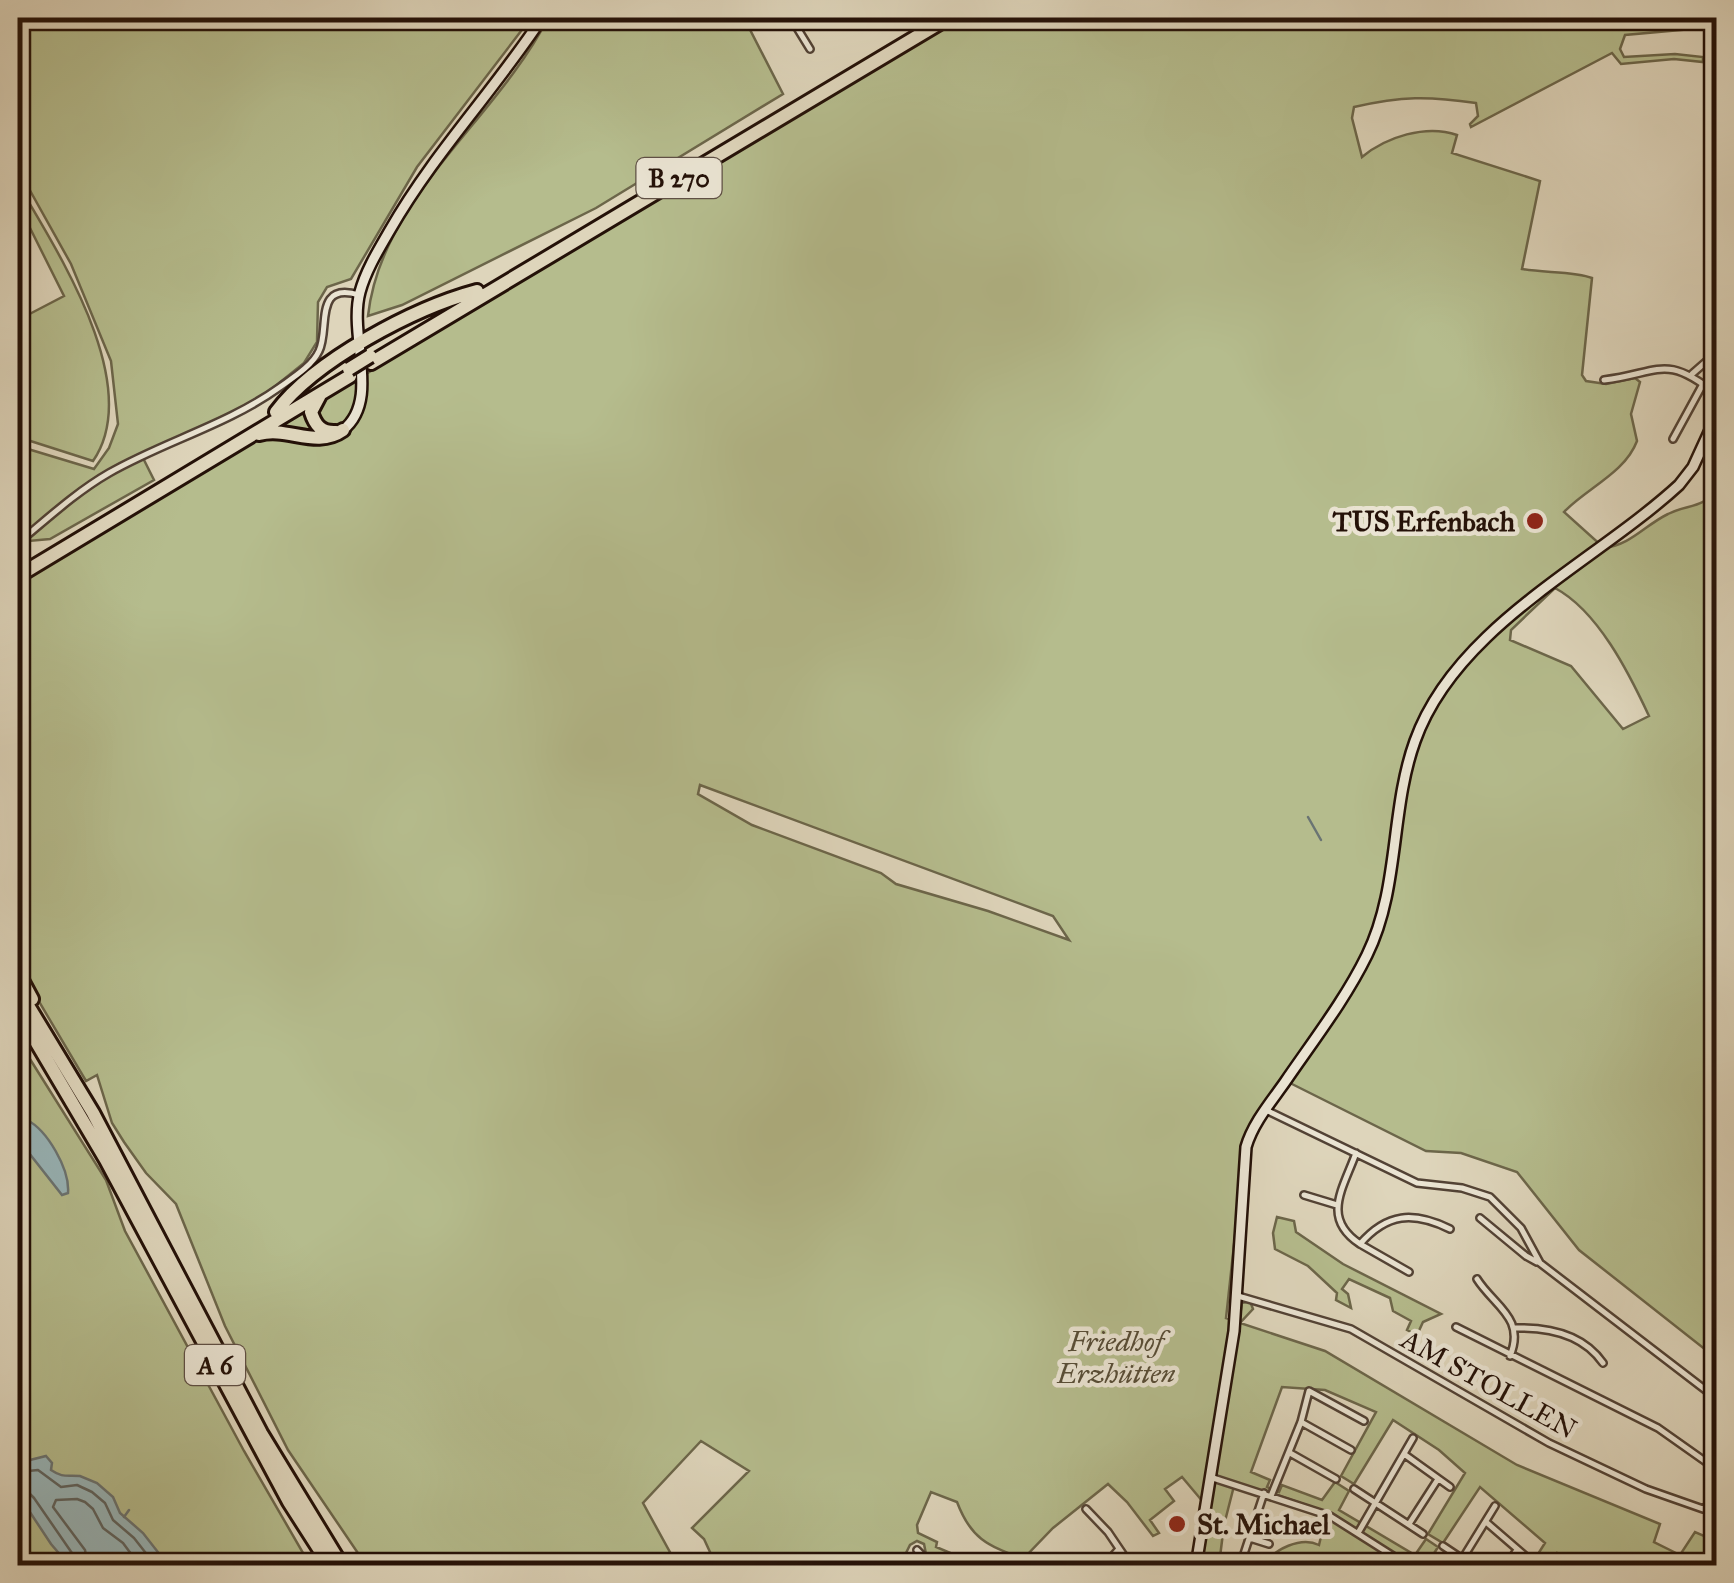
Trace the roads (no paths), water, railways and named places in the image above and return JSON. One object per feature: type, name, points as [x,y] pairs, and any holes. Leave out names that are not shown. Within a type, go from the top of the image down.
[{"type":"highway","name":"B 270","points":[[371,360],[477,291],[935,18]]},
{"type":"highway","name":"B 270","points":[[169,480],[276,412],[371,360],[948,18]]},
{"type":"highway","points":[[276,412],[321,370],[357,344],[409,317],[477,291]]},
{"type":"highway","name":"B 270","points":[[18,567],[248,436],[349,372]]},
{"type":"highway","points":[[322,392],[312,412],[314,422],[322,430],[343,430]]},
{"type":"highway","points":[[248,436],[278,431],[324,439],[343,430]]},
{"type":"highway","name":"B 270","points":[[18,576],[153,489]]},
{"type":"highway","points":[[18,973],[63,1064]]},
{"type":"highway","name":"A 6","points":[[18,989],[122,1167],[261,1434],[342,1566]]},
{"type":"highway","name":"A 6","points":[[18,1010],[166,1270],[264,1458],[330,1566]]},
{"type":"highway","name":"A 6","points":[[18,1023],[42,1051]]},
{"type":"street","points":[[343,430],[358,413],[363,399],[357,344],[359,295],[382,243],[419,180],[542,18]]},
{"type":"street","points":[[791,18],[810,49]]},
{"type":"street","points":[[18,542],[109,473],[230,418],[282,386],[319,351],[324,312],[331,299],[345,292],[359,295]]},
{"type":"street","points":[[1692,375],[1716,353]]},
{"type":"street","points":[[1604,380],[1658,368],[1692,375],[1716,394]]},
{"type":"street","points":[[1673,439],[1703,384]]},
{"type":"street","points":[[1196,1566],[1238,1296],[1244,1152],[1252,1132],[1324,1026],[1372,943],[1387,894],[1406,776],[1426,715],[1464,660],[1679,485],[1716,416]]},
{"type":"street","points":[[1266,1110],[1418,1183],[1462,1188],[1490,1197],[1521,1228],[1540,1263]]},
{"type":"street","points":[[1356,1153],[1337,1205],[1343,1230],[1409,1272]]},
{"type":"street","points":[[1304,1195],[1337,1205]]},
{"type":"street","points":[[1360,1244],[1390,1218],[1450,1229]]},
{"type":"street","points":[[1480,1218],[1716,1398]]},
{"type":"street","points":[[1477,1279],[1506,1310],[1514,1328],[1510,1356]]},
{"type":"street","name":"AM STOLLEN","points":[[1238,1296],[1350,1329],[1549,1443],[1646,1489],[1703,1509],[1716,1499]]},
{"type":"street","points":[[1456,1327],[1658,1428],[1716,1469]]},
{"type":"street","points":[[1514,1328],[1538,1327],[1563,1333],[1596,1354],[1602,1363]]},
{"type":"street","points":[[1240,1566],[1268,1494],[1290,1453],[1308,1391],[1364,1421]]},
{"type":"street","points":[[1302,1422],[1352,1450]]},
{"type":"street","points":[[1358,1533],[1413,1438]]},
{"type":"street","points":[[1290,1453],[1336,1479]]},
{"type":"street","points":[[1404,1454],[1450,1487]]},
{"type":"street","points":[[1210,1477],[1330,1516],[1409,1566]]},
{"type":"street","points":[[1409,1524],[1438,1479]]},
{"type":"street","points":[[1354,1489],[1424,1534]]},
{"type":"street","points":[[1461,1562],[1495,1506]]},
{"type":"street","points":[[1086,1508],[1131,1566]]},
{"type":"street","points":[[1486,1522],[1530,1560]]},
{"type":"street","points":[[1250,1538],[1269,1544]]},
{"type":"street","points":[[1443,1546],[1461,1562],[1473,1566]]},
{"type":"street","points":[[1104,1566],[1119,1549]]},
{"type":"street","points":[[917,1550],[946,1566]]},
{"type":"street","points":[[1506,1566],[1517,1550]]},
{"type":"water","points":[[27,1120],[56,1151],[68,1193],[62,1195],[18,1139],[18,1123]]},
{"type":"water","points":[[46,1456],[52,1463],[51,1470],[97,1483],[113,1497],[120,1513],[143,1533],[168,1565],[69,1565],[18,1494],[18,1463]]},
{"type":"waterway","points":[[1308,817],[1321,840]]},
{"type":"waterway","points":[[124,1517],[129,1510]]},
{"type":"place","name":"TUS Erfenbach","points":[[1535,521]]},
{"type":"place","name":"St. Michael","points":[[1177,1524]]},
{"type":"park label","name":"Friedhof Erzhütten","points":[[1116,1357]]}]
